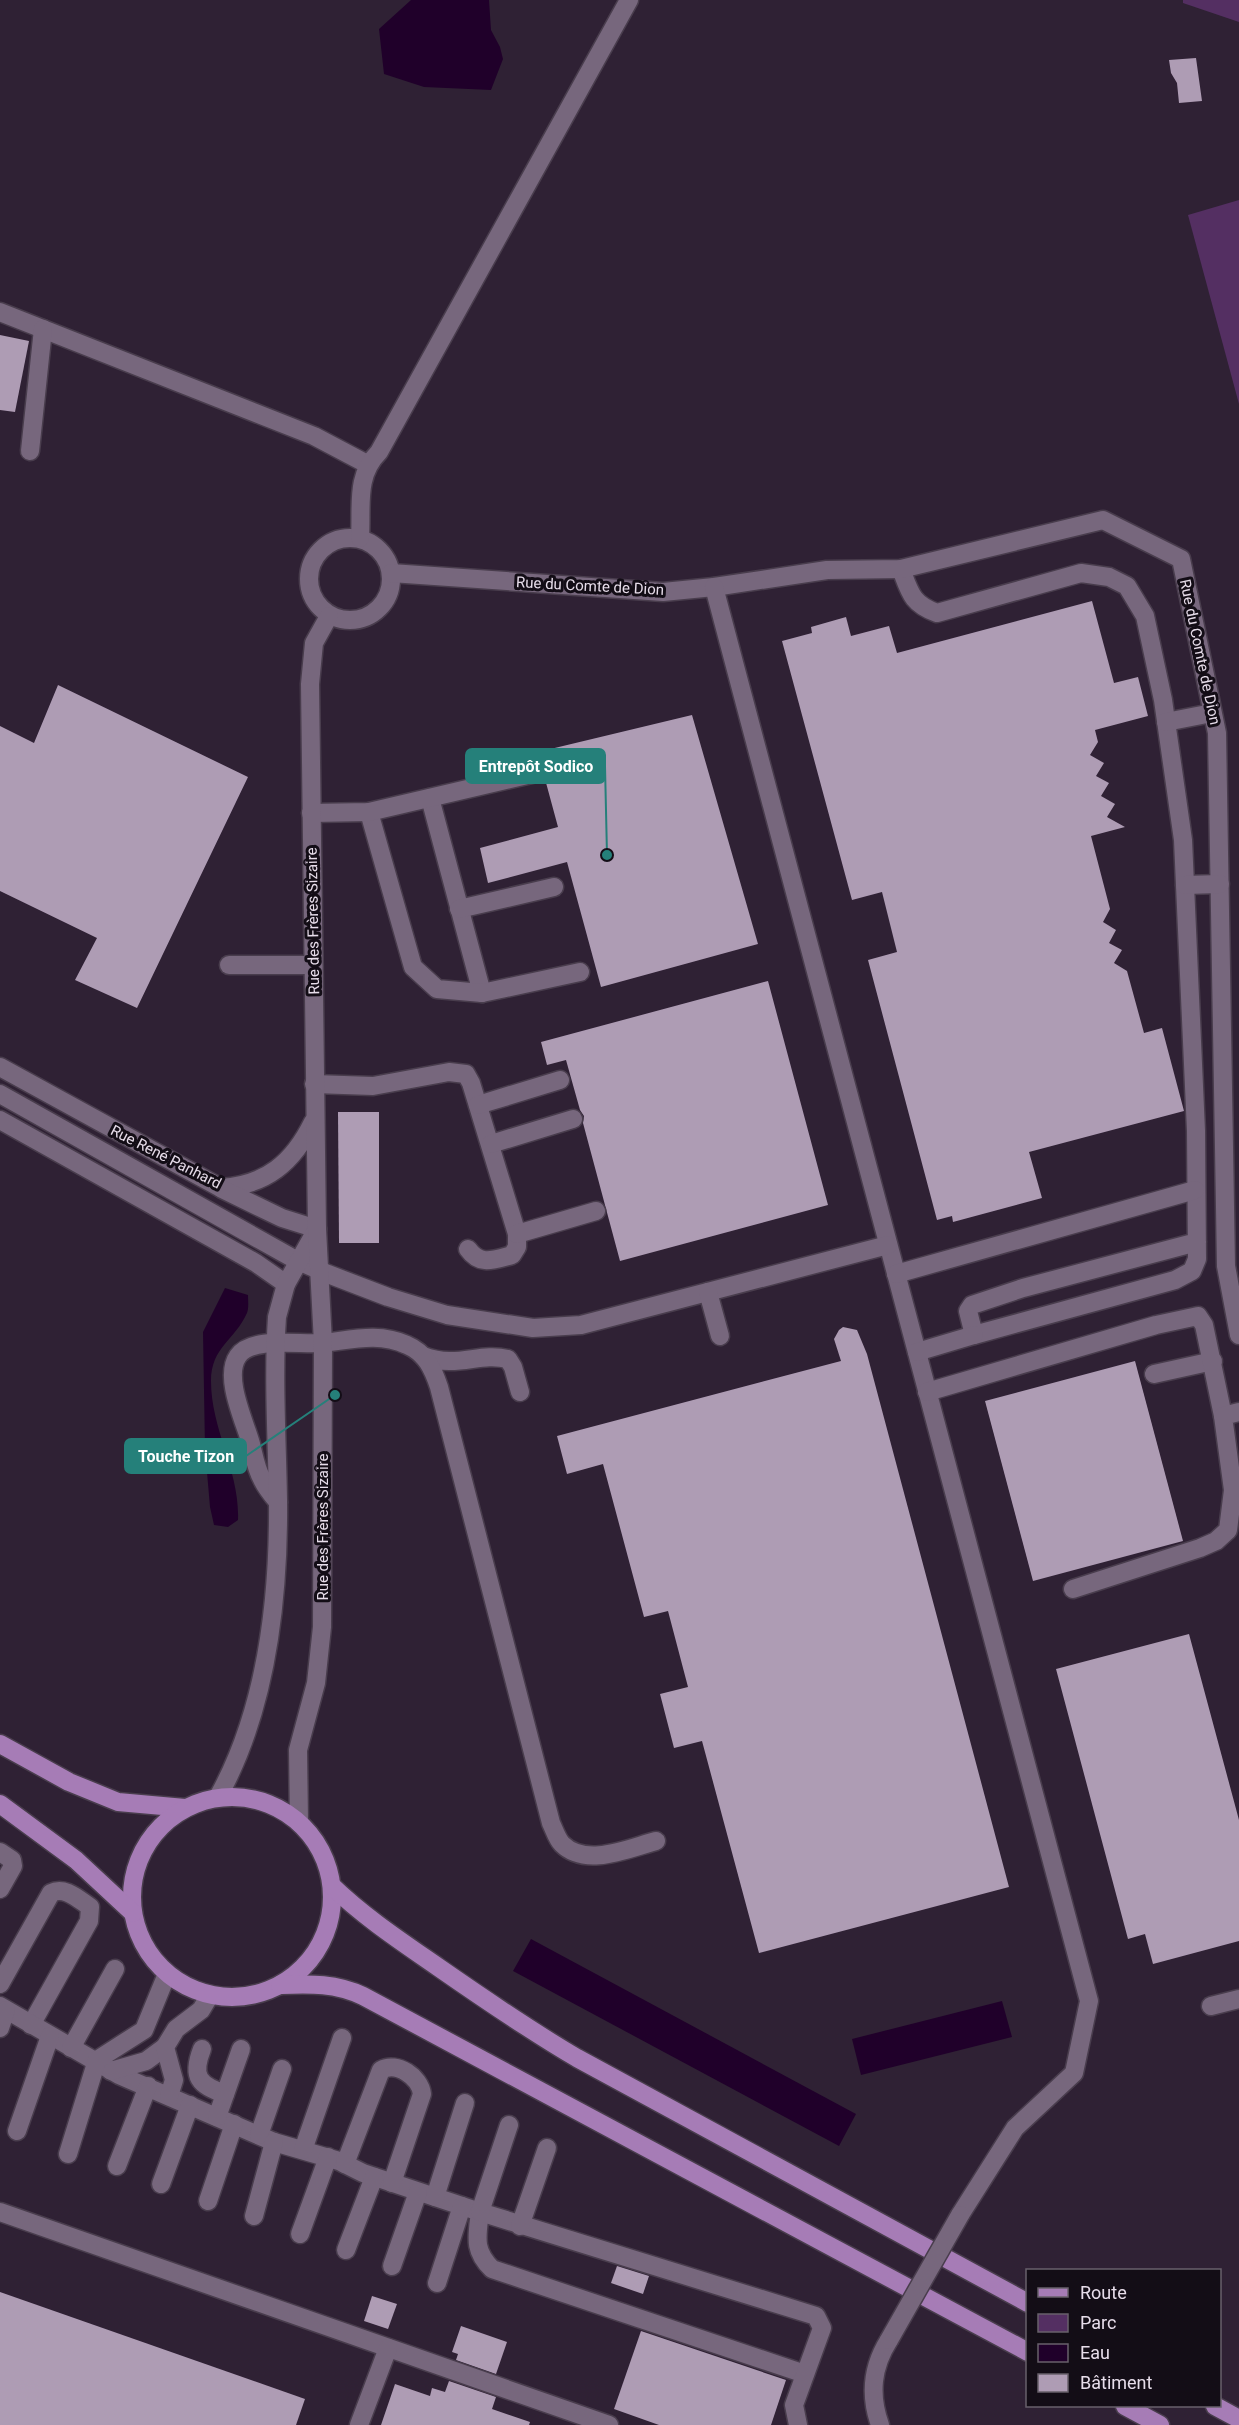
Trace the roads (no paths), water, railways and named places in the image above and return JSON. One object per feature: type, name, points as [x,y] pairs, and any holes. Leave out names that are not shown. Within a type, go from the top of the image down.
[{"type":"main road","points":[[0,1744],[69,1782],[118,1802],[185,1808]]},
{"type":"main road","points":[[218,1797],[247,1797],[275,1806],[299,1822],[315,1840],[326,1862],[332,1886],[332,1909],[326,1933],[315,1953],[300,1971],[280,1985],[258,1994],[234,1997],[210,1995],[188,1987],[167,1974],[151,1956],[139,1935],[133,1912],[132,1888],[148,1841],[165,1822],[185,1808],[218,1797]]},
{"type":"main road","points":[[0,1804],[76,1860],[133,1912]]},
{"type":"main road","points":[[332,1886],[348,1901],[417,1953],[528,2029],[577,2058],[1026,2302]]},
{"type":"main road","points":[[280,1985],[328,1984],[354,1992],[1026,2351]]},
{"type":"main road","points":[[1127,2407],[1160,2425]]},
{"type":"main road","points":[[1217,2407],[1239,2419]]},
{"type":"street","points":[[360,538],[363,478],[367,464],[379,452],[629,0]]},
{"type":"street","points":[[0,312],[314,435],[367,464]]},
{"type":"street","points":[[30,451],[43,329]]},
{"type":"street","name":"Rue du Comte de Dion","points":[[391,573],[663,592],[714,587],[827,570],[901,569],[1103,520],[1180,559],[1217,733],[1226,1266],[1239,1335]]},
{"type":"street","points":[[360,538],[375,545],[386,558],[391,573],[388,596],[374,614],[352,622],[329,616],[312,599],[307,575],[316,553],[336,539],[360,538]]},
{"type":"street","points":[[901,569],[911,596],[923,608],[937,613],[1081,573],[1109,577],[1127,586],[1145,616],[1166,722],[1183,840],[1195,1117],[1197,1258],[1192,1271],[1175,1280],[916,1352]]},
{"type":"street","points":[[714,587],[1089,2001],[1074,2073],[1015,2128],[960,2215],[874,2369],[872,2393],[880,2425]]},
{"type":"street","name":"Rue des Frères Sizaire","points":[[299,1822],[298,1750],[316,1683],[322,1626],[323,1343],[317,1229],[314,1084],[310,684],[314,643],[329,616]]},
{"type":"street","points":[[1166,722],[1212,713]]},
{"type":"street","points":[[311,813],[369,812],[536,773]]},
{"type":"street","points":[[430,798],[482,993]]},
{"type":"street","points":[[369,812],[413,967],[437,989],[482,993],[580,972]]},
{"type":"street","points":[[1185,885],[1220,884]]},
{"type":"street","points":[[459,909],[554,887]]},
{"type":"street","points":[[229,965],[313,965]]},
{"type":"street","points":[[1190,1003],[1222,1002]]},
{"type":"street","name":"Rue René Panhard","points":[[0,1067],[221,1188],[243,1186],[265,1177],[285,1163],[303,1144],[315,1118]]},
{"type":"street","points":[[314,1084],[374,1086],[456,1072],[466,1074],[491,1144],[517,1234],[517,1247],[512,1255],[481,1261],[474,1258],[468,1249]]},
{"type":"street","points":[[478,1105],[560,1080]]},
{"type":"street","points":[[0,1094],[297,1260],[388,1298],[447,1315],[532,1328],[581,1325],[612,1319],[888,1245]]},
{"type":"street","points":[[1195,1117],[1224,1115]]},
{"type":"street","points":[[491,1144],[573,1119]]},
{"type":"street","points":[[0,1120],[256,1263],[286,1284]]},
{"type":"street","points":[[218,1797],[240,1747],[256,1696],[270,1630],[278,1551],[275,1343],[277,1317],[286,1284],[297,1260],[317,1229],[282,1218],[221,1188]]},
{"type":"street","points":[[896,1274],[1196,1190]]},
{"type":"street","points":[[517,1234],[596,1211]]},
{"type":"street","points":[[974,1335],[968,1311],[972,1305],[1023,1288],[1197,1242]]},
{"type":"street","points":[[708,1292],[720,1336]]},
{"type":"street","points":[[927,1392],[1156,1325],[1198,1316],[1204,1325],[1213,1361],[1231,1414],[1233,1490],[1228,1530],[1216,1541],[1200,1548],[1073,1589]]},
{"type":"street","points":[[278,1502],[260,1477],[237,1401],[234,1370],[238,1356],[249,1347],[275,1343],[323,1343],[370,1337],[408,1345],[423,1356],[432,1366],[439,1387],[551,1823],[562,1844],[580,1854],[597,1855],[656,1841]]},
{"type":"street","points":[[423,1356],[455,1363],[497,1357],[508,1359],[513,1367],[520,1392]]},
{"type":"street","points":[[1154,1374],[1213,1361]]},
{"type":"street","points":[[0,1852],[12,1860],[13,1866],[0,1889]]},
{"type":"street","points":[[0,1984],[51,1893],[58,1890],[64,1891],[90,1907],[89,1921],[31,2025]]},
{"type":"street","points":[[71,2048],[115,1969]]},
{"type":"street","points":[[117,2166],[142,2084],[146,2061],[144,2030],[167,1974]]},
{"type":"street","points":[[104,2066],[146,2061],[165,2047],[176,2030],[201,2010],[210,1995]]},
{"type":"street","points":[[1211,2006],[1239,1999]]},
{"type":"street","points":[[0,2028],[3,2008],[104,2066],[266,2139],[337,2161],[374,2177],[520,2226],[816,2316],[822,2328],[794,2405],[798,2425]]},
{"type":"street","points":[[68,2154],[104,2066],[119,2048],[144,2030]]},
{"type":"street","points":[[17,2132],[50,2036]]},
{"type":"street","points":[[303,2150],[342,2037]]},
{"type":"street","points":[[165,2047],[174,2080],[169,2096]]},
{"type":"street","points":[[202,2049],[197,2076],[206,2088],[225,2094]]},
{"type":"street","points":[[208,2200],[225,2121],[225,2094],[241,2049]]},
{"type":"street","points":[[300,2234],[381,2070],[388,2066],[415,2077],[421,2085],[422,2094],[392,2183]]},
{"type":"street","points":[[254,2216],[266,2139],[282,2069]]},
{"type":"street","points":[[392,2266],[427,2194],[465,2103]]},
{"type":"street","points":[[161,2184],[189,2105]]},
{"type":"street","points":[[509,2125],[480,2212],[477,2237],[480,2257],[492,2269],[805,2374]]},
{"type":"street","points":[[520,2226],[547,2148]]},
{"type":"street","points":[[346,2250],[374,2177]]},
{"type":"street","points":[[436,2283],[462,2206]]},
{"type":"street","points":[[0,2212],[609,2425]]},
{"type":"street","points":[[359,2425],[388,2348]]},
{"type":"water","points":[[411,0],[489,0],[491,30],[500,47],[503,59],[491,90],[424,87],[384,74],[379,29]]},
{"type":"water","points":[[225,1288],[248,1295],[247,1313],[219,1352],[212,1369],[212,1399],[235,1484],[237,1502],[238,1520],[228,1527],[214,1525],[210,1507],[205,1449],[203,1332]]},
{"type":"water","points":[[531,1939],[856,2114],[839,2146],[513,1971]]},
{"type":"water","points":[[1002,2001],[1012,2037],[861,2075],[852,2039]]},
{"type":"place","name":"Entrepôt Sodico","points":[[607,855]]},
{"type":"place","name":"Touche Tizon","points":[[335,1395]]}]
